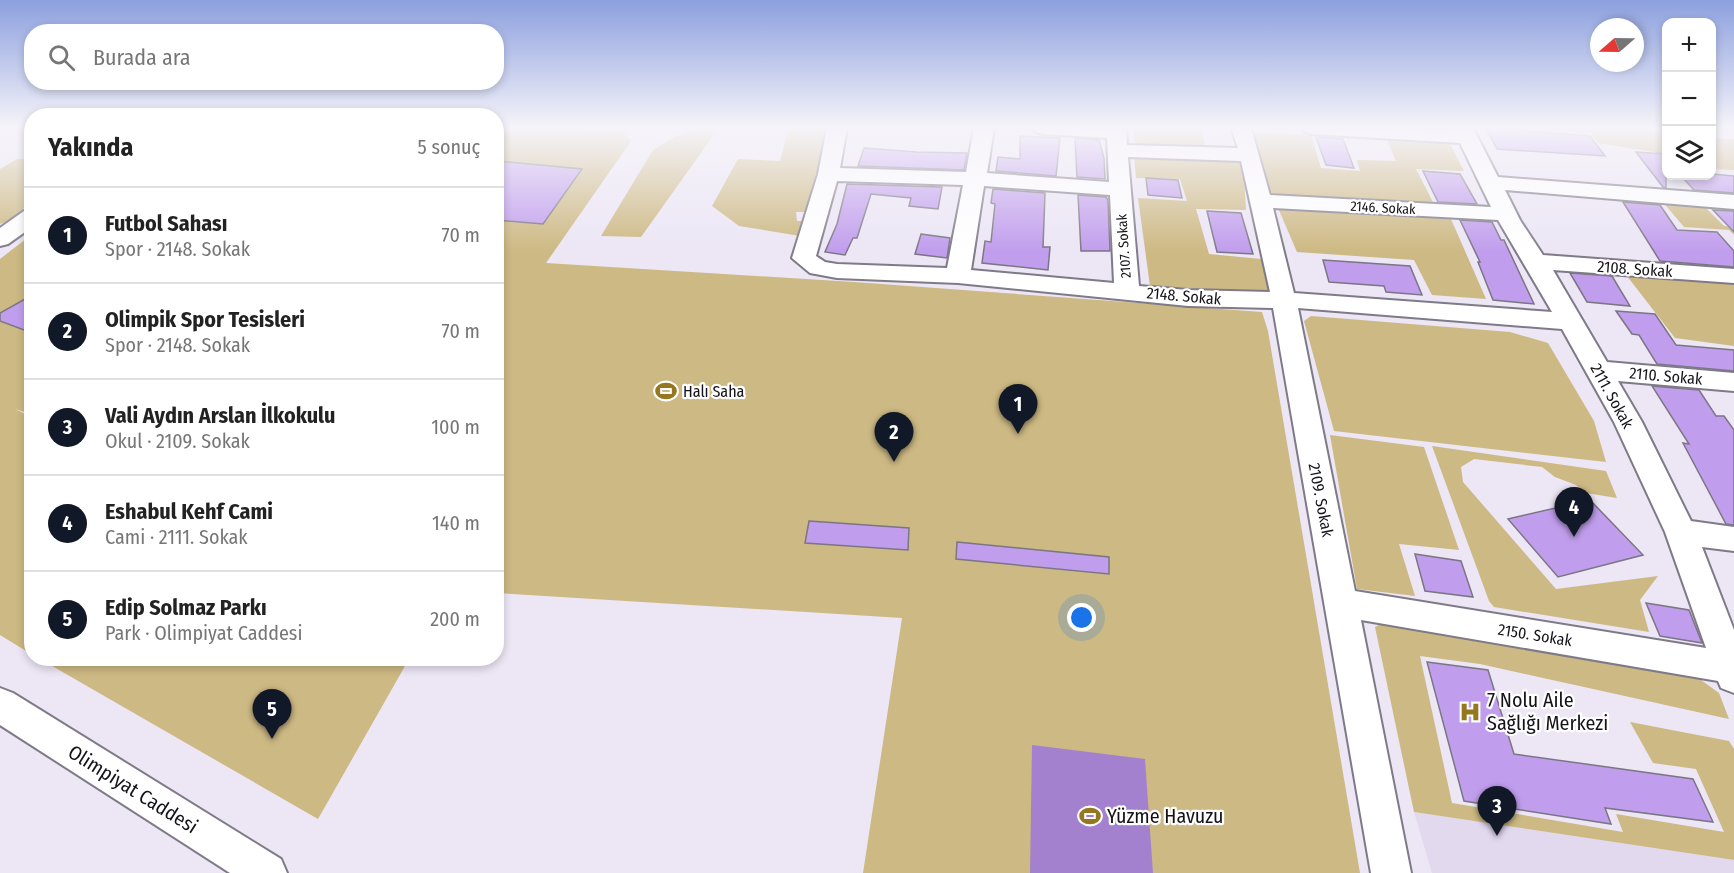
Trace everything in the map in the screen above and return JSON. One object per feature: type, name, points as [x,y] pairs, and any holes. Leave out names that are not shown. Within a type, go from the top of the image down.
[{"type":"street","points":[[829,169],[828,174],[975,178],[1120,189]]},
{"type":"street","points":[[958,276],[977,169]]},
{"type":"street","name":"2107. Sokak","points":[[1118,169],[1127,291]]},
{"type":"street","name":"2109. Sokak","points":[[1253,169],[1284,302],[1391,873]]},
{"type":"street","name":"2111. Sokak","points":[[1483,169],[1506,214],[1628,422],[1681,532],[1731,672]]},
{"type":"street","name":"2148. Sokak","points":[[828,174],[804,258],[818,268],[837,271],[958,276],[1188,298],[1316,302],[1568,321]]},
{"type":"street","points":[[1491,183],[1734,202]]},
{"type":"street","name":"2146. Sokak","points":[[1261,201],[1506,214]]},
{"type":"street","points":[[0,239],[24,222]]},
{"type":"street","name":"2108. Sokak","points":[[1536,262],[1734,276]]},
{"type":"street","name":"2110. Sokak","points":[[1598,370],[1734,382]]},
{"type":"street","points":[[1681,532],[1734,539]]},
{"type":"street","name":"2150. Sokak","points":[[1340,603],[1731,672]]},
{"type":"street","name":"Olimpiyat Caddesi","points":[[0,705],[267,873]]},
{"type":"shaded area","points":[[0,169],[24,169],[24,208],[9,221],[0,224]]},
{"type":"shaded area","points":[[504,169],[612,169],[546,263],[854,282],[1262,312],[1268,331],[1360,873],[863,873],[902,618],[504,593]]},
{"type":"shaded area","points":[[642,169],[690,169],[641,237],[601,236]]},
{"type":"shaded area","points":[[733,169],[817,169],[805,212],[796,212],[797,221],[804,221],[800,236],[739,226],[712,206]]},
{"type":"shaded area","points":[[1135,169],[1243,169],[1246,210],[1196,209],[1209,254],[1261,259],[1272,293],[1150,286],[1138,198],[1187,201],[1180,179],[1136,178]]},
{"type":"shaded area","points":[[1264,169],[1360,171],[1359,169],[1463,169],[1464,171],[1416,169],[1435,206],[1273,197]]},
{"type":"shaded area","points":[[1662,201],[1702,204],[1724,226],[1734,227],[1734,235],[1729,230],[1684,227]]},
{"type":"shaded area","points":[[1278,208],[1451,219],[1486,299],[1432,295],[1414,260],[1297,252]]},
{"type":"shaded area","points":[[24,240],[24,412],[15,409],[24,414],[24,650],[0,635],[0,259]]},
{"type":"shaded area","points":[[1627,276],[1734,283],[1734,346],[1675,338]]},
{"type":"shaded area","points":[[1311,316],[1510,332],[1548,343],[1594,421],[1606,462],[1334,431],[1304,321]]},
{"type":"shaded area","points":[[1330,435],[1424,447],[1459,550],[1399,544],[1415,596],[1357,589]]},
{"type":"shaded area","points":[[1432,446],[1606,471],[1617,498],[1586,493],[1576,485],[1555,477],[1542,467],[1474,459],[1461,467],[1463,482],[1556,589],[1658,576],[1640,600],[1649,632],[1494,607],[1489,601]]},
{"type":"shaded area","points":[[1390,619],[1694,675],[1719,693],[1729,719],[1480,664],[1420,656],[1452,803],[1623,832],[1616,814],[1724,832],[1696,769],[1653,763],[1630,722],[1729,741],[1734,749],[1734,860],[1414,812],[1375,627]]},
{"type":"shaded area","points":[[52,666],[405,666],[318,819]]},
{"type":"shaded area","name":"Yüzme Havuzu","points":[[1032,745],[1145,759],[1153,873],[1030,873]]},
{"type":"shaded area","points":[[1414,812],[1734,860],[1734,873],[1432,873]]},
{"type":"building","points":[[504,169],[582,169],[543,224],[504,221]]},
{"type":"building","points":[[996,169],[1057,169],[1056,176],[996,171]]},
{"type":"building","points":[[1077,169],[1105,169],[1105,179],[1077,177]]},
{"type":"building","points":[[1649,169],[1662,169],[1662,180],[1666,180],[1666,188]]},
{"type":"building","points":[[1423,171],[1460,174],[1477,204],[1438,202]]},
{"type":"building","points":[[1716,174],[1734,176],[1734,193],[1694,190],[1685,180],[1716,180]]},
{"type":"building","points":[[1146,178],[1178,180],[1182,198],[1148,195]]},
{"type":"building","points":[[847,184],[942,187],[938,209],[909,206],[911,198],[871,194],[857,238],[853,238],[845,255],[825,252],[837,224]]},
{"type":"building","points":[[993,189],[1045,193],[1043,247],[1050,247],[1048,270],[982,263],[985,241],[991,242],[995,204],[991,203]]},
{"type":"building","points":[[1078,195],[1106,197],[1108,200],[1110,251],[1081,251]]},
{"type":"building","points":[[1623,202],[1660,205],[1677,230],[1717,232],[1734,251],[1734,267],[1660,261]]},
{"type":"building","points":[[1713,210],[1734,211],[1734,232]]},
{"type":"building","points":[[1207,211],[1241,213],[1253,254],[1217,252]]},
{"type":"building","points":[[1460,220],[1492,222],[1501,240],[1504,240],[1534,304],[1493,300],[1478,262],[1480,262]]},
{"type":"building","points":[[921,234],[950,238],[947,258],[915,254]]},
{"type":"building","points":[[1323,260],[1410,266],[1422,295],[1386,292],[1384,286],[1329,282]]},
{"type":"building","points":[[1570,273],[1612,276],[1630,306],[1587,302]]},
{"type":"building","points":[[24,300],[24,330],[0,321],[0,313]]},
{"type":"building","points":[[1616,311],[1655,314],[1676,345],[1734,350],[1734,371],[1657,364],[1639,335],[1632,334]]},
{"type":"building","points":[[1652,386],[1699,390],[1716,416],[1724,416],[1734,430],[1734,525],[1726,524],[1683,443],[1689,444]]},
{"type":"building","points":[[1590,500],[1643,555],[1558,577],[1508,519]]},
{"type":"building","points":[[809,521],[909,528],[908,550],[805,543]]},
{"type":"building","points":[[957,542],[1109,557],[1109,574],[956,559]]},
{"type":"building","points":[[1415,554],[1461,561],[1473,597],[1425,591]]},
{"type":"building","points":[[1646,603],[1689,610],[1702,643],[1660,636]]},
{"type":"building","name":"7 Nolu Aile Sağlığı Merkezi","points":[[1427,662],[1488,670],[1514,754],[1693,779],[1713,822],[1605,808],[1611,824],[1464,801]]},
{"type":"place","name":"Halı Saha","points":[[666,391]]},
{"type":"place","name":"Futbol Sahası","points":[[1018,434]]},
{"type":"place","name":"Olimpik Spor Tesisleri","points":[[894,462]]},
{"type":"place","name":"Eshabul Kehf Cami","points":[[1574,537]]},
{"type":"place","name":"7 Nolu Aile Sağlığı Merkezi","points":[[1470,712]]},
{"type":"place","name":"Edip Solmaz Parkı","points":[[272,739]]},
{"type":"place","name":"Yüzme Havuzu","points":[[1090,816]]},
{"type":"place","name":"Vali Aydın Arslan İlkokulu","points":[[1497,836]]}]
